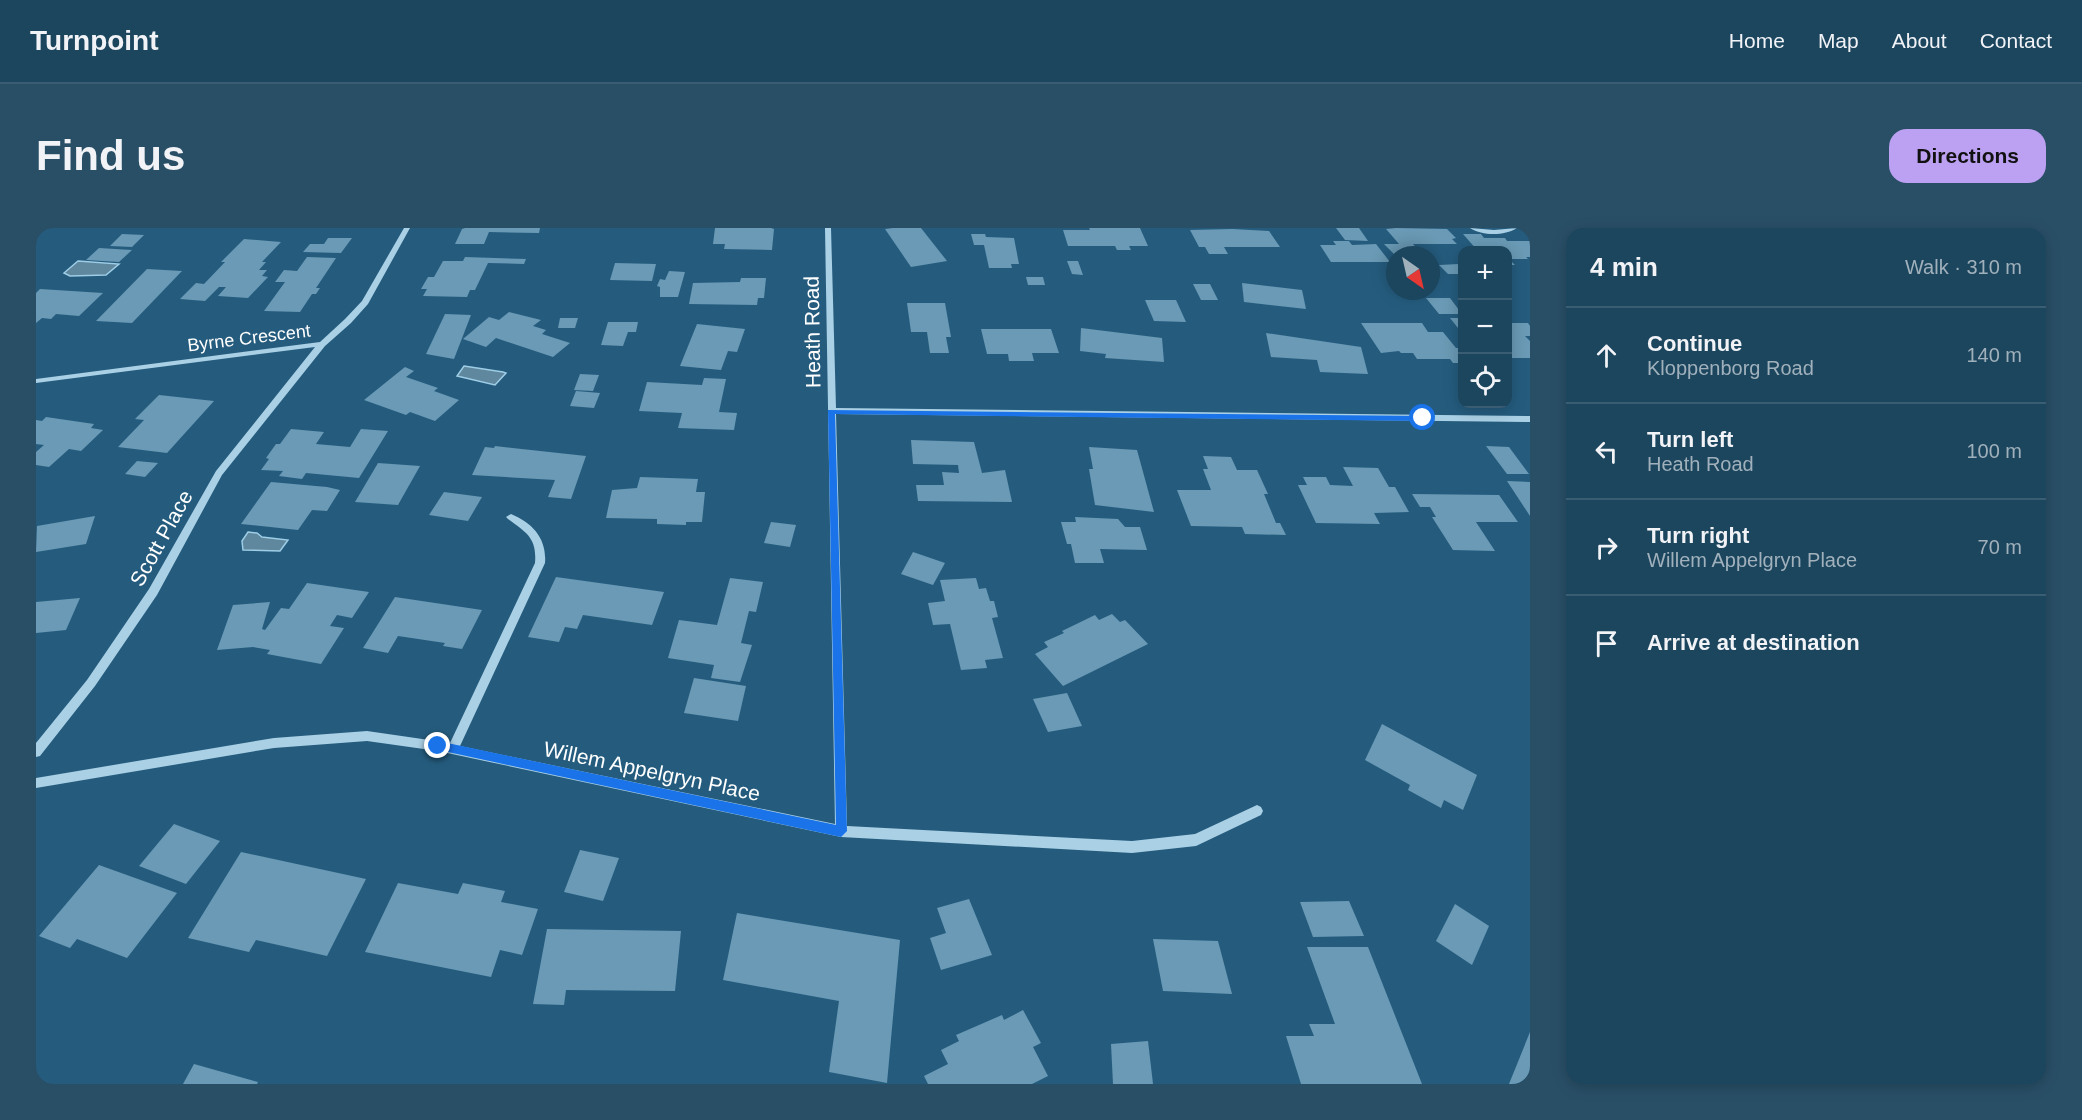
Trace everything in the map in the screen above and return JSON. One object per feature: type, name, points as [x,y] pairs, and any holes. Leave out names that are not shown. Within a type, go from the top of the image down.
[{"type":"street","name":"Byrne Crescent","points":[[36,381],[322,344],[365,302],[406,228]]},
{"type":"street","name":"Heath Road","points":[[828,228],[841,831]]},
{"type":"street","points":[[1473,228],[1490,233],[1514,228]]},
{"type":"street","name":"Scott Place","points":[[36,752],[91,683],[153,592],[219,473],[322,344]]},
{"type":"street","points":[[831,411],[1530,419]]},
{"type":"street","points":[[453,749],[540,562],[542,548],[533,533],[511,517]]},
{"type":"street","name":"Willem Appelgryn Place","points":[[36,783],[274,743],[367,736],[453,749],[841,831],[1132,847],[1196,840],[1257,811]]},
{"type":"water","points":[[78,261],[119,264],[106,275],[70,276],[64,273]]},
{"type":"water","points":[[464,366],[506,373],[495,385],[457,376]]},
{"type":"water","points":[[248,532],[257,533],[262,537],[288,540],[280,551],[243,550],[242,541]]},
{"type":"building","points":[[540,228],[539,233],[489,232],[484,244],[455,244],[462,229]]},
{"type":"building","points":[[715,228],[774,229],[772,250],[724,249],[725,244],[713,244]]},
{"type":"building","points":[[921,228],[947,261],[911,267],[885,229]]},
{"type":"building","points":[[1089,228],[1140,228],[1148,246],[1129,246],[1131,250],[1117,250],[1115,246],[1068,246],[1063,230],[1090,230]]},
{"type":"building","points":[[1336,228],[1359,228],[1368,241],[1345,240]]},
{"type":"building","points":[[1386,229],[1447,229],[1456,238],[1452,239],[1457,244],[1386,246],[1384,244],[1399,244]]},
{"type":"building","points":[[1190,230],[1269,231],[1280,247],[1224,247],[1228,254],[1209,254],[1205,247],[1199,247]]},
{"type":"building","points":[[122,234],[144,235],[132,247],[110,246]]},
{"type":"building","points":[[971,234],[1014,238],[1019,264],[1011,264],[1012,268],[989,268],[984,245],[974,245]]},
{"type":"building","points":[[1463,234],[1481,234],[1484,238],[1505,238],[1507,241],[1530,241],[1530,257],[1512,259],[1512,246],[1474,246]]},
{"type":"building","points":[[328,238],[352,238],[341,253],[303,252],[310,244],[324,244]]},
{"type":"building","points":[[244,239],[281,242],[262,262],[266,262],[259,270],[267,270],[262,276],[268,277],[248,298],[218,296],[226,287],[219,287],[205,301],[180,299],[196,283],[204,284],[225,262],[221,262]]},
{"type":"building","points":[[1333,241],[1349,241],[1352,245],[1376,244],[1386,257],[1386,262],[1331,262],[1320,245],[1336,245]]},
{"type":"building","points":[[99,248],[132,250],[119,262],[86,260]]},
{"type":"building","points":[[307,257],[336,258],[316,288],[320,288],[316,294],[312,294],[300,312],[264,311],[285,282],[275,282],[284,270],[297,271]]},
{"type":"building","points":[[465,257],[526,259],[524,264],[488,263],[475,290],[470,290],[467,297],[423,296],[427,289],[421,289],[428,277],[434,277],[443,261],[463,261]]},
{"type":"building","points":[[1067,261],[1078,261],[1083,275],[1072,274]]},
{"type":"building","points":[[615,263],[656,264],[652,281],[610,280]]},
{"type":"building","points":[[1458,264],[1458,274],[1448,274],[1440,265]]},
{"type":"building","points":[[147,269],[182,271],[132,323],[96,321]]},
{"type":"building","points":[[669,271],[685,272],[678,297],[660,297],[660,287],[657,286],[660,279],[665,280]]},
{"type":"building","points":[[1026,277],[1043,277],[1045,285],[1028,285]]},
{"type":"building","points":[[741,278],[766,278],[764,298],[758,298],[757,305],[689,304],[693,283],[740,282]]},
{"type":"building","points":[[1242,283],[1302,290],[1306,309],[1244,302]]},
{"type":"building","points":[[1193,284],[1210,284],[1218,300],[1201,300]]},
{"type":"building","points":[[40,289],[103,293],[79,316],[56,314],[51,319],[42,318],[36,323],[36,293]]},
{"type":"building","points":[[1450,298],[1458,309],[1458,314],[1439,314],[1428,300]]},
{"type":"building","points":[[1145,300],[1176,300],[1186,322],[1154,321]]},
{"type":"building","points":[[907,303],[945,303],[951,337],[946,337],[949,353],[930,353],[927,332],[911,332]]},
{"type":"building","points":[[509,312],[541,320],[533,326],[546,330],[542,334],[570,343],[553,357],[496,338],[486,347],[463,339],[489,317],[499,320]]},
{"type":"building","points":[[445,314],[471,315],[454,359],[426,354]]},
{"type":"building","points":[[560,318],[578,318],[575,328],[558,328]]},
{"type":"building","points":[[1450,318],[1458,318],[1458,328]]},
{"type":"building","points":[[608,322],[638,322],[636,332],[628,332],[623,346],[601,345]]},
{"type":"building","points":[[1361,323],[1422,323],[1428,332],[1443,332],[1458,348],[1458,363],[1453,363],[1450,359],[1417,359],[1413,353],[1399,351],[1381,353]]},
{"type":"building","points":[[1512,323],[1528,323],[1530,326],[1530,336],[1525,336],[1530,341],[1530,358],[1512,358]]},
{"type":"building","points":[[697,324],[745,329],[737,352],[728,351],[721,370],[680,366]]},
{"type":"building","points":[[1081,328],[1162,338],[1164,362],[1105,358],[1106,354],[1080,351]]},
{"type":"building","points":[[981,329],[1051,329],[1059,353],[1032,353],[1034,361],[1009,361],[1008,354],[987,354]]},
{"type":"building","points":[[1266,333],[1361,347],[1368,374],[1320,372],[1317,360],[1271,357]]},
{"type":"building","points":[[405,367],[414,371],[406,377],[438,388],[434,391],[459,400],[435,421],[410,412],[406,415],[364,400]]},
{"type":"building","points":[[580,374],[599,375],[593,391],[574,390]]},
{"type":"building","points":[[704,378],[726,379],[719,412],[737,413],[734,430],[678,428],[682,413],[639,411],[647,382],[702,385]]},
{"type":"building","points":[[576,391],[600,393],[594,408],[570,406]]},
{"type":"building","points":[[159,395],[214,401],[167,453],[118,447],[144,420],[135,419]]},
{"type":"building","points":[[46,417],[94,424],[91,428],[103,430],[81,451],[69,449],[49,467],[36,465],[36,452],[44,445],[36,444],[36,420],[42,421]]},
{"type":"building","points":[[291,429],[324,432],[316,444],[350,447],[361,429],[388,431],[359,478],[306,473],[302,479],[279,476],[283,471],[261,470],[276,444],[280,444]]},
{"type":"building","points":[[911,440],[974,442],[982,473],[1005,470],[1012,502],[918,501],[916,485],[944,485],[942,472],[959,473],[958,465],[913,464]]},
{"type":"building","points":[[495,446],[586,456],[571,499],[548,497],[555,480],[472,475],[485,447],[494,448]]},
{"type":"building","points":[[1486,446],[1509,447],[1529,474],[1507,474]]},
{"type":"building","points":[[1089,447],[1137,450],[1154,512],[1095,505],[1089,469],[1093,469]]},
{"type":"building","points":[[1203,456],[1231,457],[1237,470],[1257,470],[1268,494],[1264,494],[1276,523],[1280,523],[1286,535],[1245,534],[1242,527],[1191,526],[1177,490],[1211,490],[1203,469],[1208,469]]},
{"type":"building","points":[[137,461],[158,463],[145,477],[125,474]]},
{"type":"building","points":[[378,463],[420,466],[398,505],[355,502]]},
{"type":"building","points":[[1343,467],[1378,468],[1389,487],[1395,487],[1409,512],[1374,513],[1380,524],[1316,523],[1298,485],[1307,485],[1303,477],[1326,477],[1330,485],[1353,486]]},
{"type":"building","points":[[640,477],[698,479],[696,492],[705,492],[702,522],[686,522],[686,525],[657,524],[657,519],[606,518],[612,490],[637,488]]},
{"type":"building","points":[[1507,481],[1530,482],[1530,516]]},
{"type":"building","points":[[271,482],[340,490],[327,511],[312,510],[298,530],[241,524]]},
{"type":"building","points":[[444,492],[482,497],[468,521],[429,515]]},
{"type":"building","points":[[1412,494],[1499,495],[1518,522],[1476,522],[1495,551],[1453,550],[1432,517],[1436,517],[1430,507],[1420,507]]},
{"type":"building","points":[[95,516],[86,544],[36,552],[37,526]]},
{"type":"building","points":[[1075,517],[1118,519],[1125,527],[1140,527],[1147,550],[1100,549],[1104,563],[1075,563],[1071,544],[1067,544],[1061,522],[1076,522]]},
{"type":"building","points":[[771,522],[796,525],[790,547],[764,543]]},
{"type":"building","points":[[913,552],[945,563],[933,585],[901,574]]},
{"type":"building","points":[[556,577],[664,592],[652,625],[583,615],[577,629],[565,627],[559,642],[528,637]]},
{"type":"building","points":[[730,578],[763,582],[756,612],[749,611],[741,643],[752,645],[740,682],[711,678],[714,665],[668,658],[679,620],[717,625]]},
{"type":"building","points":[[976,578],[979,589],[986,588],[990,601],[994,601],[998,617],[992,618],[1003,658],[985,660],[987,668],[961,670],[950,624],[933,625],[928,603],[945,601],[940,580]]},
{"type":"building","points":[[307,583],[369,592],[352,618],[337,615],[330,626],[344,628],[321,664],[267,654],[270,650],[253,647],[217,650],[233,605],[270,602],[262,629],[265,630],[281,608],[289,609]]},
{"type":"building","points":[[395,597],[482,610],[462,649],[443,646],[445,643],[398,636],[388,653],[363,648]]},
{"type":"building","points":[[80,598],[66,630],[36,633],[36,602]]},
{"type":"building","points":[[1112,614],[1120,622],[1125,620],[1148,644],[1063,686],[1035,654],[1048,647],[1044,642],[1064,633],[1062,631],[1095,615],[1099,620]]},
{"type":"building","points":[[694,678],[746,686],[738,721],[684,713]]},
{"type":"building","points":[[1067,693],[1082,726],[1048,732],[1033,699]]},
{"type":"building","points":[[1382,724],[1477,775],[1463,810],[1444,800],[1441,808],[1408,790],[1410,785],[1365,760]]},
{"type":"building","points":[[174,824],[220,841],[186,884],[139,866]]},
{"type":"building","points":[[580,850],[619,858],[603,901],[564,892]]},
{"type":"building","points":[[241,852],[366,879],[327,956],[256,940],[249,952],[188,938]]},
{"type":"building","points":[[99,865],[177,893],[127,958],[77,939],[70,948],[39,936]]},
{"type":"building","points":[[398,883],[458,894],[463,883],[505,891],[501,902],[538,909],[522,955],[500,950],[491,977],[365,952]]},
{"type":"building","points":[[969,899],[992,955],[941,970],[930,938],[946,933],[937,908]]},
{"type":"building","points":[[1349,901],[1364,936],[1313,937],[1300,902]]},
{"type":"building","points":[[1455,904],[1489,926],[1472,965],[1436,941]]},
{"type":"building","points":[[737,913],[900,940],[887,1083],[829,1072],[839,1001],[723,980]]},
{"type":"building","points":[[547,929],[681,931],[675,991],[566,990],[564,1005],[533,1004]]},
{"type":"building","points":[[1153,939],[1218,941],[1232,994],[1163,991]]},
{"type":"building","points":[[1307,947],[1368,947],[1422,1084],[1301,1084],[1286,1036],[1314,1036],[1309,1024],[1335,1024]]},
{"type":"building","points":[[1023,1010],[1041,1043],[1033,1047],[1048,1076],[1032,1084],[928,1084],[924,1076],[948,1064],[941,1050],[959,1041],[956,1035],[1002,1015],[1004,1020]]},
{"type":"building","points":[[1530,1032],[1530,1084],[1509,1084]]},
{"type":"building","points":[[1148,1041],[1153,1084],[1113,1084],[1111,1044]]},
{"type":"building","points":[[194,1064],[258,1082],[257,1084],[183,1084]]},
{"type":"route","points":[[438,746],[841,831],[831,411],[1423,418]]}]
